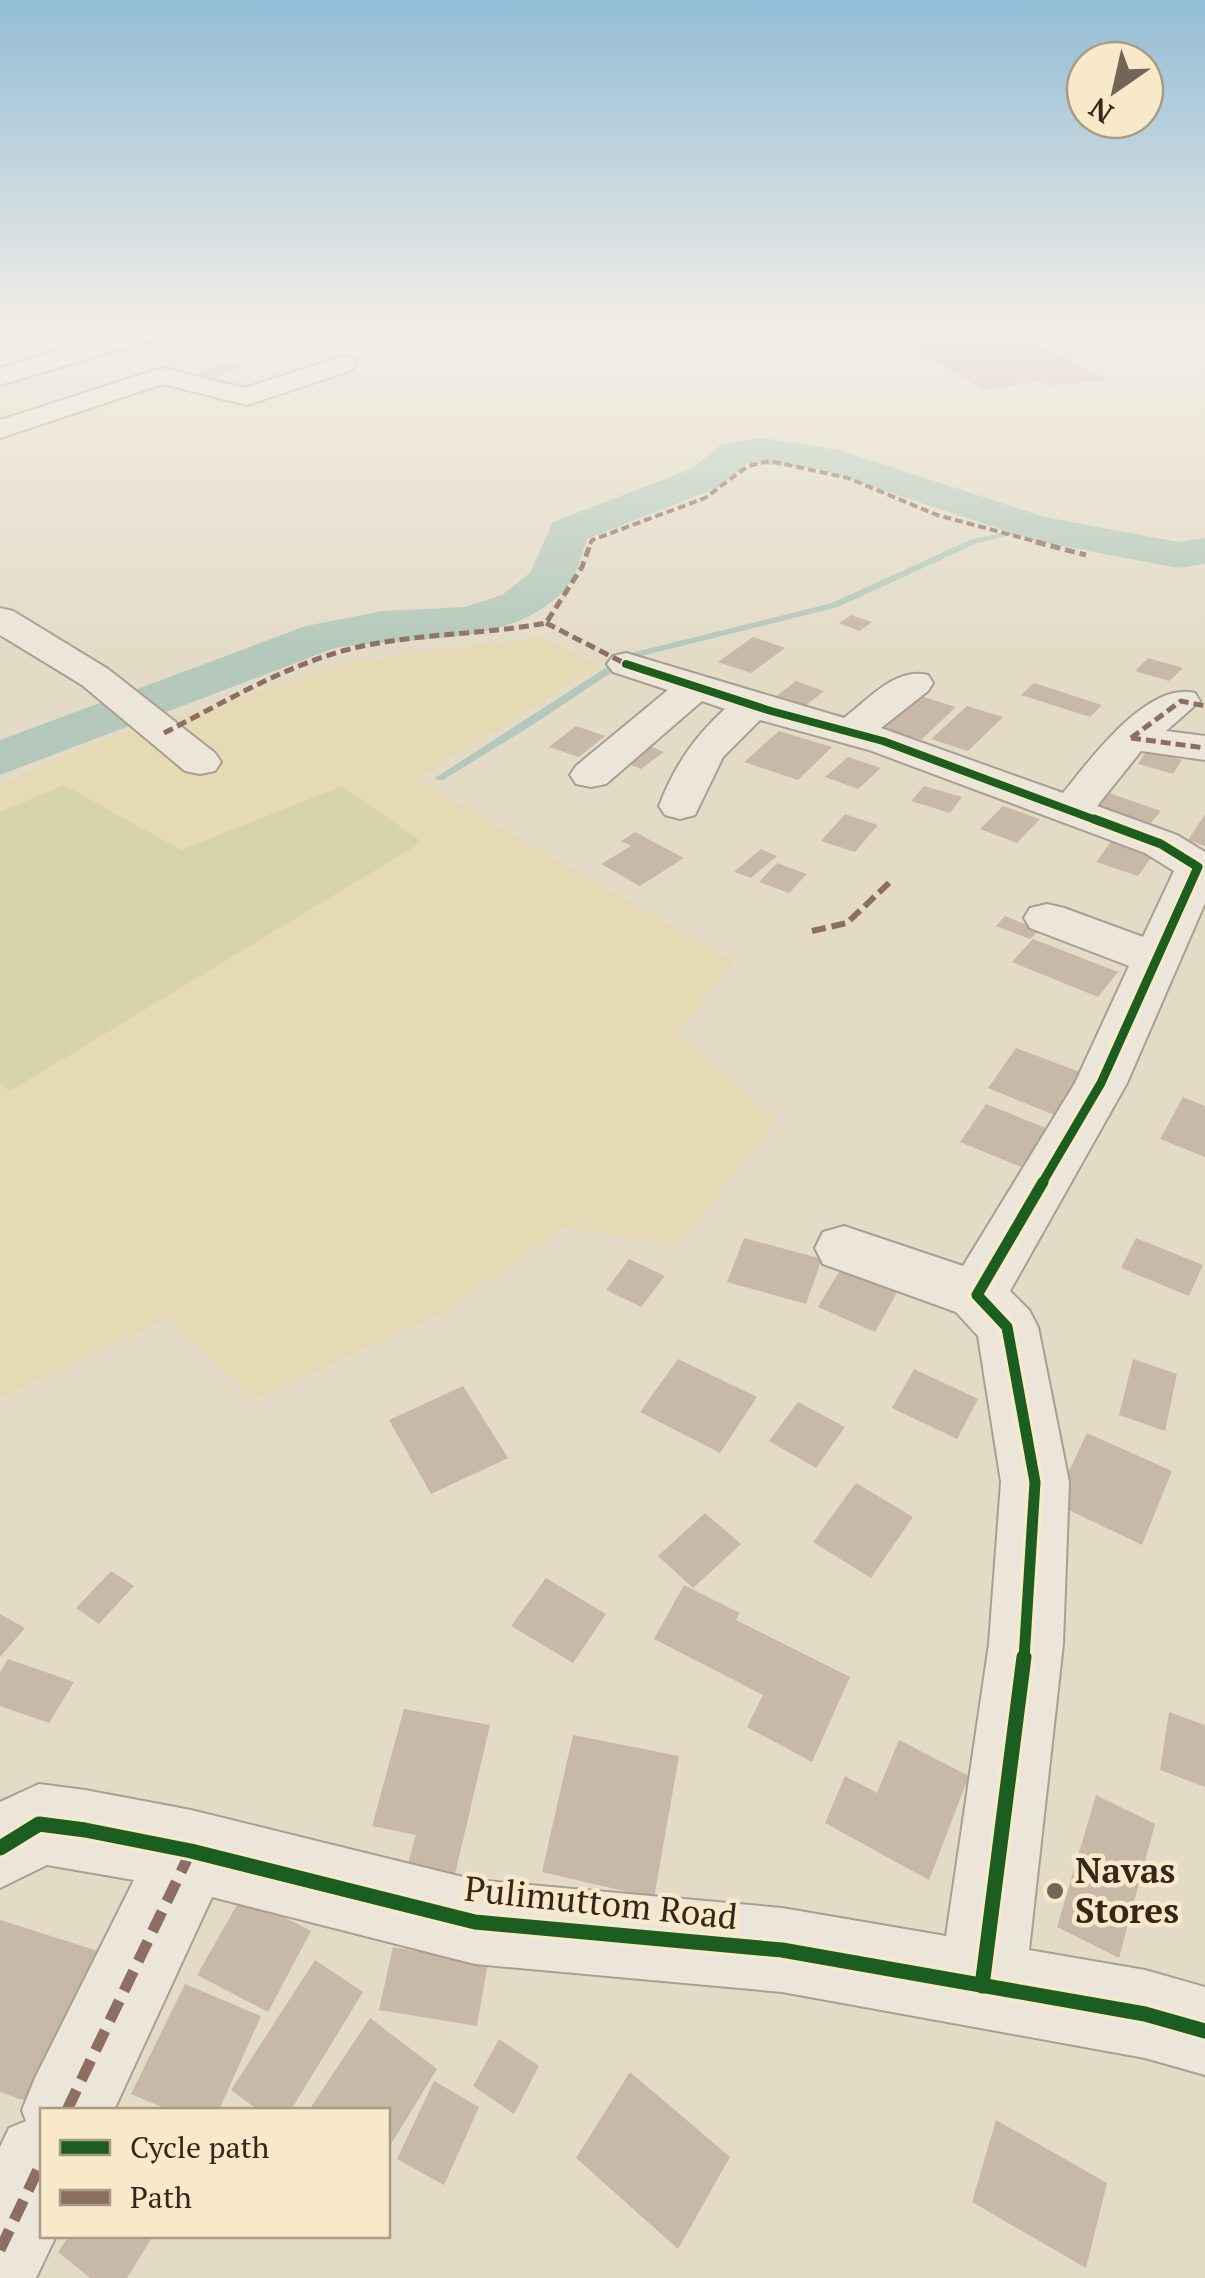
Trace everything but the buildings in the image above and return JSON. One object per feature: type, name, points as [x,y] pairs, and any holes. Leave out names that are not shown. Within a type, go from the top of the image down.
[{"type":"street","points":[[0,619],[95,677],[200,762]]},
{"type":"street","points":[[626,664],[851,732],[1071,810],[1161,844],[1198,867],[1101,1082],[977,1294]]},
{"type":"street","points":[[851,732],[914,683]]},
{"type":"street","points":[[591,775],[696,686]]},
{"type":"street","points":[[1071,810],[1131,738],[1181,701]]},
{"type":"street","points":[[680,806],[694,764],[718,734],[754,705]]},
{"type":"street","points":[[1131,738],[1205,748]]},
{"type":"street","points":[[1048,918],[1156,959]]},
{"type":"street","points":[[844,1248],[977,1294],[1007,1327],[1035,1482],[1026,1644],[982,1986]]},
{"type":"street","name":"Pulimuttom Road","points":[[0,1848],[39,1824],[191,1852],[475,1922],[782,1950],[1145,2014],[1205,2030]]},
{"type":"street","points":[[68,2108],[191,1852]]},
{"type":"street","points":[[0,2250],[40,2165]]},
{"type":"shaded area","points":[[539,637],[601,666],[416,779],[735,962],[676,1034],[777,1119],[679,1245],[566,1227],[436,1316],[255,1399],[168,1318],[0,1398],[0,785],[85,747],[346,663]]},
{"type":"shaded area","points":[[64,785],[181,850],[342,786],[422,842],[10,1091],[0,1083],[0,812]]},
{"type":"waterway","points":[[0,759],[323,636],[383,625],[469,621],[519,605],[550,579],[568,531],[705,478],[724,466],[736,452],[762,450],[825,458],[1036,528],[1178,555],[1205,551]]},
{"type":"waterway","points":[[440,778],[630,656],[835,605],[975,541],[1036,528],[1014,522]]},
{"type":"marked path","points":[[164,733],[268,680],[349,649],[398,639],[546,623],[582,567],[592,540],[705,498],[748,466],[770,461],[848,478],[937,515],[1086,555]]},
{"type":"marked path","points":[[546,623],[626,664]]},
{"type":"marked path","points":[[1131,738],[1181,701],[1205,706]]},
{"type":"marked path","points":[[1131,738],[1205,748]]},
{"type":"marked path","points":[[812,931],[847,923],[891,881]]},
{"type":"marked path","points":[[68,2108],[191,1851]]},
{"type":"marked path","points":[[0,2250],[40,2165]]},
{"type":"cycle path","points":[[626,664],[771,711],[883,741],[1161,844],[1198,867],[1101,1083],[977,1295],[1007,1327],[1035,1482],[1026,1644],[982,1986]]},
{"type":"cycle path","points":[[0,1848],[39,1824],[85,1830],[191,1851],[475,1922],[782,1950],[1145,2014],[1205,2031]]},
{"type":"place","name":"Navas Stores","points":[[1055,1891]]}]
